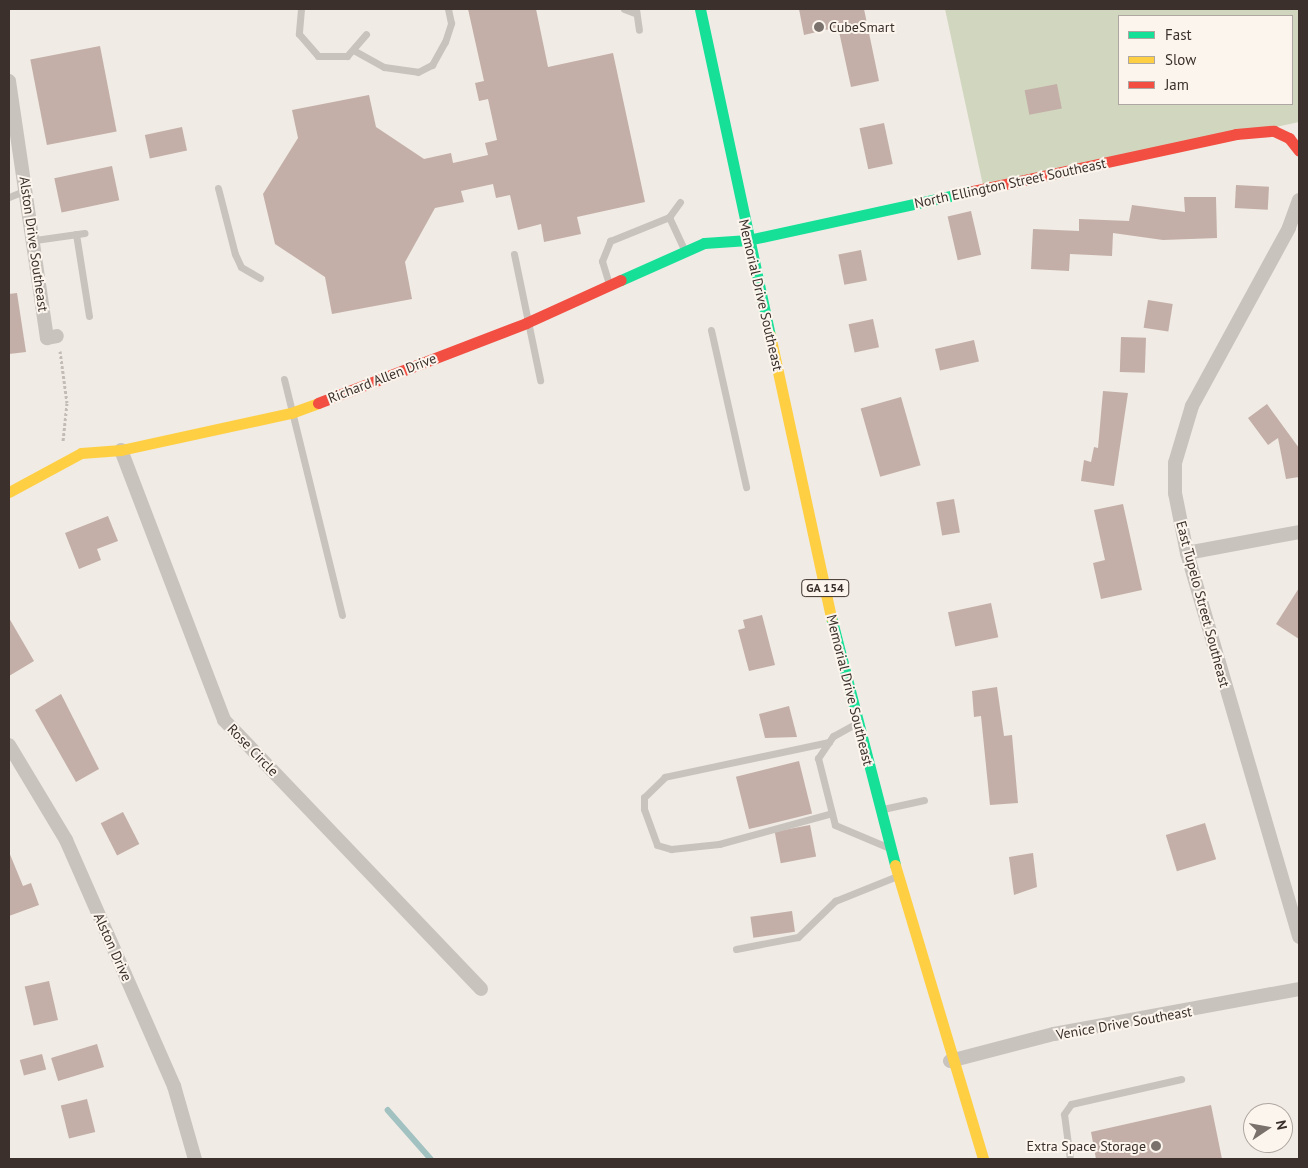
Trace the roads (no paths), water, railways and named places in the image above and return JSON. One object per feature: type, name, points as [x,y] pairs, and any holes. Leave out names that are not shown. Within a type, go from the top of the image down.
[{"type":"street","name":"Memorial Drive Southeast","points":[[700,9],[748,240],[858,723],[890,848],[950,1061],[983,1159]]},
{"type":"street","name":"Alston Drive Southeast","points":[[9,81],[27,190],[47,338],[57,336]]},
{"type":"street","name":"North Ellington Street Southeast","points":[[748,240],[1236,134],[1274,131],[1289,138],[1299,151]]},
{"type":"street","name":"East Tupelo Street Southeast","points":[[1299,200],[1289,228],[1206,374],[1182,435],[1175,493],[1187,552],[1299,937]]},
{"type":"street","name":"Richard Allen Drive","points":[[9,492],[81,453],[121,450],[291,413],[526,323],[686,251],[722,239],[748,240]]},
{"type":"street","name":"Rose Circle","points":[[121,450],[224,720],[481,989]]},
{"type":"street","points":[[1187,552],[1299,532]]},
{"type":"street","name":"Alston Drive","points":[[9,745],[66,840],[174,1086],[195,1159]]},
{"type":"street","name":"Venice Drive Southeast","points":[[950,1061],[1054,1034],[1299,989]]},
{"type":"lane","points":[[301,9],[299,34],[310,51],[327,59],[355,51],[366,34]]},
{"type":"lane","points":[[355,51],[384,67],[418,72],[432,65],[445,42],[451,23],[448,9]]},
{"type":"lane","points":[[624,9],[636,11],[639,30]]},
{"type":"lane","points":[[218,188],[235,254],[241,267],[260,278]]},
{"type":"lane","points":[[9,197],[27,190]]},
{"type":"lane","points":[[610,286],[602,261],[610,241],[668,217],[680,202]]},
{"type":"lane","points":[[668,217],[686,251]]},
{"type":"lane","points":[[34,240],[85,233]]},
{"type":"lane","points":[[76,234],[89,316]]},
{"type":"lane","points":[[514,254],[526,323],[540,380]]},
{"type":"lane","points":[[712,330],[746,487]]},
{"type":"lane","points":[[284,379],[342,615]]},
{"type":"lane","points":[[832,814],[719,844],[671,849],[657,845],[644,809],[644,797],[666,777],[829,742],[858,723]]},
{"type":"lane","points":[[829,742],[818,758],[835,825],[890,848]]},
{"type":"lane","points":[[880,810],[924,800]]},
{"type":"lane","points":[[736,949],[798,937],[835,901],[898,876]]},
{"type":"lane","points":[[1070,1159],[1064,1114],[1071,1104],[1181,1079]]},
{"type":"waterway","points":[[388,1110],[431,1159]]},
{"type":"place","name":"CubeSmart","points":[[819,27]]},
{"type":"place","name":"Extra Space Storage","points":[[1156,1146]]}]
